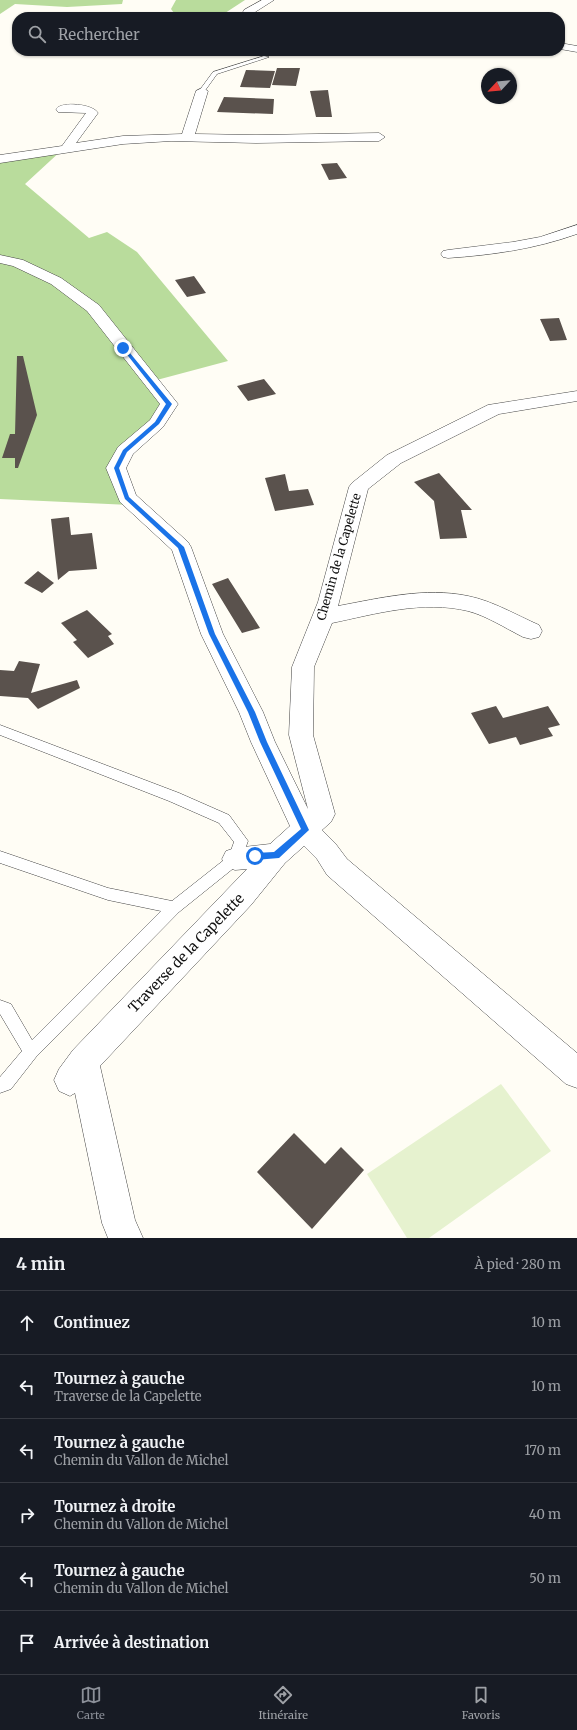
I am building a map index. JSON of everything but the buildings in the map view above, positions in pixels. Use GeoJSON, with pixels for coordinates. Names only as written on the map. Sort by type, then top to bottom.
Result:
{"type":"FeatureCollection","features":[{"type":"Feature","properties":{"kind":"street"},"geometry":{"type":"LineString","coordinates":[[248,12],[269,0]]}},
{"type":"Feature","properties":{"kind":"street"},"geometry":{"type":"LineString","coordinates":[[565,47],[577,49]]}},
{"type":"Feature","properties":{"kind":"street"},"geometry":{"type":"LineString","coordinates":[[187,138],[202,91]]}},
{"type":"Feature","properties":{"kind":"street"},"geometry":{"type":"LineString","coordinates":[[62,109],[87,109],[92,113],[67,147]]}},
{"type":"Feature","properties":{"kind":"street"},"geometry":{"type":"LineString","coordinates":[[0,159],[67,147],[123,140],[187,138],[256,140],[379,137]]}},
{"type":"Feature","properties":{"kind":"street"},"geometry":{"type":"LineString","coordinates":[[448,254],[500,250],[529,245],[577,229]]}},
{"type":"Feature","properties":{"kind":"street"},"geometry":{"type":"LineString","coordinates":[[0,258],[18,263],[56,280],[93,308],[123,348],[169,404],[157,423],[125,451],[116,468],[127,498],[181,547],[212,634],[251,712],[263,742],[306,830],[326,851],[338,867],[577,1073]]}},
{"type":"Feature","properties":{"kind":"street","name":"Chemin de la Capelette"},"geometry":{"type":"LineString","coordinates":[[306,830],[322,814],[302,735],[303,667],[329,602],[359,488],[394,459],[494,409],[577,396]]}},
{"type":"Feature","properties":{"kind":"street"},"geometry":{"type":"LineString","coordinates":[[323,617],[411,601],[441,600],[470,604],[531,631]]}},
{"type":"Feature","properties":{"kind":"street","name":"Traverse de la Capelette"},"geometry":{"type":"LineString","coordinates":[[126,1238],[119,1223],[77,1070],[241,896],[276,856],[306,830]]}},
{"type":"Feature","properties":{"kind":"street"},"geometry":{"type":"LineString","coordinates":[[236,859],[276,856]]}},
{"type":"Feature","properties":{"kind":"lane"},"geometry":{"type":"LineString","coordinates":[[202,91],[212,75],[215,73],[266,57]]}},
{"type":"Feature","properties":{"kind":"lane"},"geometry":{"type":"LineString","coordinates":[[0,730],[174,797],[224,819],[241,841],[236,859],[174,908],[31,1052],[5,1083],[0,1085]]}},
{"type":"Feature","properties":{"kind":"lane"},"geometry":{"type":"LineString","coordinates":[[0,857],[108,894],[174,908]]}},
{"type":"Feature","properties":{"kind":"lane"},"geometry":{"type":"LineString","coordinates":[[0,1007],[6,1009],[31,1052]]}},
{"type":"Feature","properties":{"kind":"green space"},"geometry":{"type":"Polygon","coordinates":[[[0,0],[123,0],[122,4],[67,7],[15,4],[0,14],[0,0]]]}},
{"type":"Feature","properties":{"kind":"green space"},"geometry":{"type":"Polygon","coordinates":[[[176,0],[245,0],[227,12],[173,12],[171,9],[176,0]]]}},
{"type":"Feature","properties":{"kind":"green space"},"geometry":{"type":"Polygon","coordinates":[[[63,149],[25,184],[89,238],[107,232],[137,252],[228,361],[153,381],[169,415],[120,460],[130,505],[0,499],[0,160],[63,149]]]}},
{"type":"Feature","properties":{"kind":"green space"},"geometry":{"type":"Polygon","coordinates":[[[501,1084],[551,1151],[429,1238],[407,1238],[367,1174],[501,1084]]]}},
{"type":"Feature","properties":{"kind":"route"},"geometry":{"type":"LineString","coordinates":[[123,348],[169,404],[157,423],[125,451],[116,468],[127,498],[181,547],[212,634],[251,712],[263,742],[306,830],[276,856],[255,856]]}}]}
